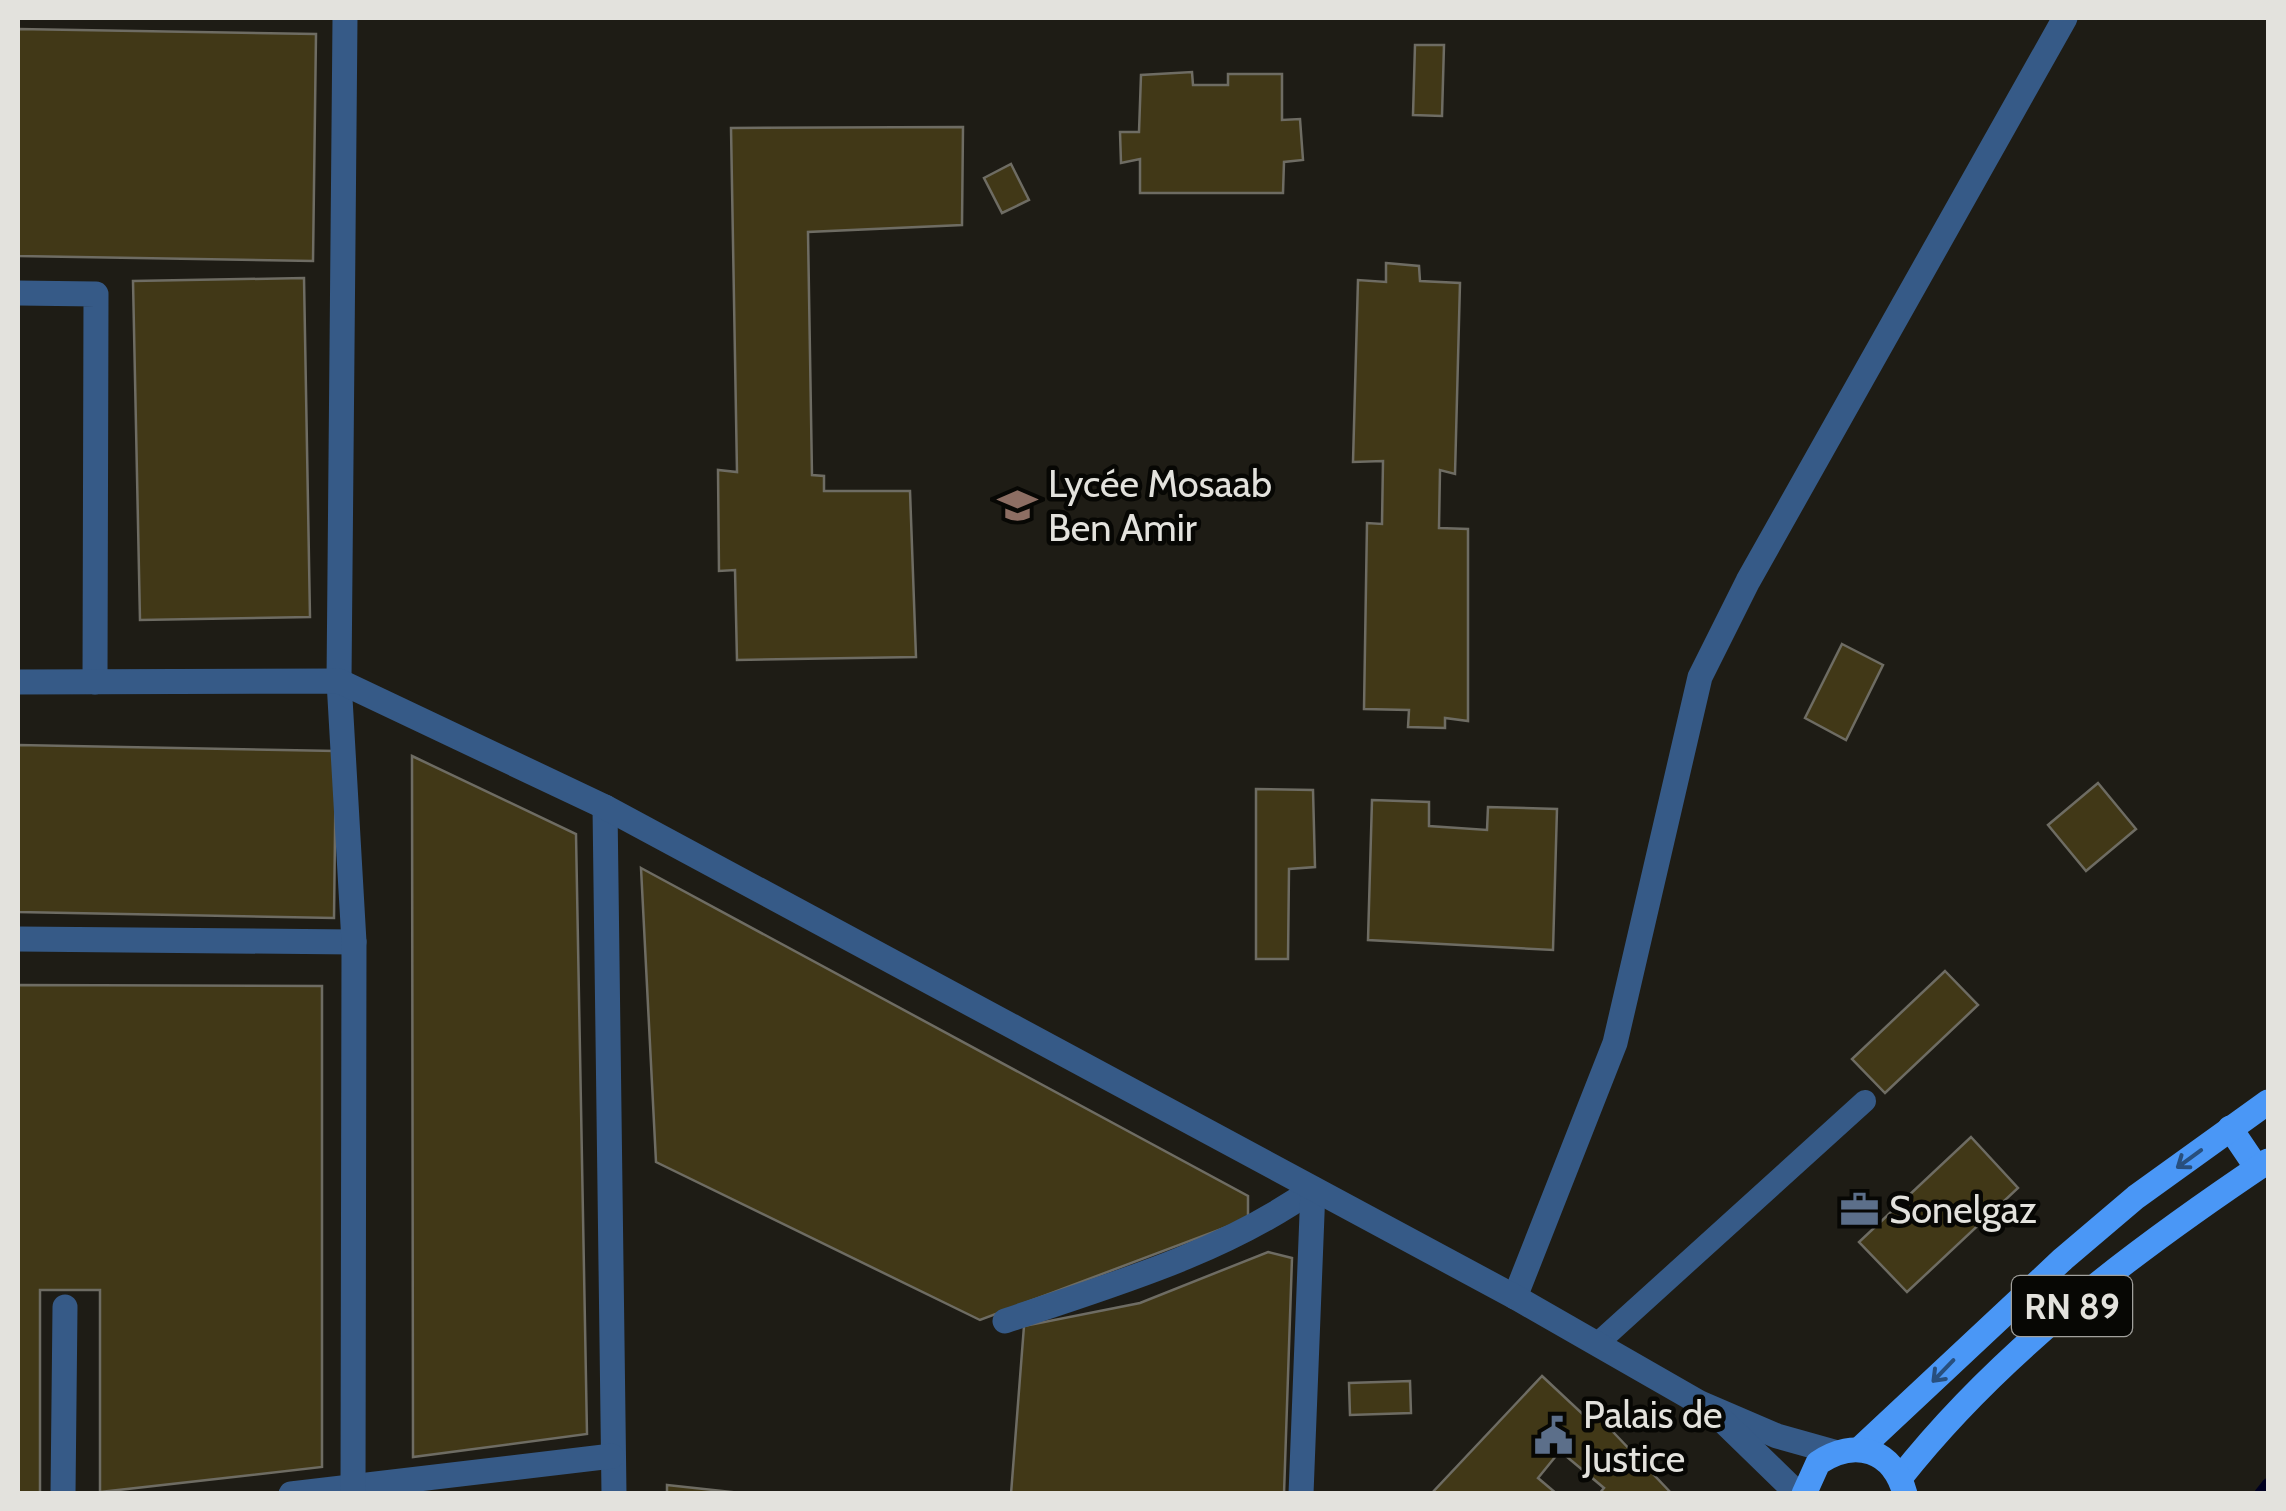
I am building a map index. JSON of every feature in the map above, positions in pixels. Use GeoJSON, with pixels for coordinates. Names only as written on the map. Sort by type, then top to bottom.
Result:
{"type":"FeatureCollection","features":[{"type":"Feature","properties":{"kind":"main road","name":"RN 89"},"geometry":{"type":"LineString","coordinates":[[1861,1448],[2063,1259],[2268,1102]]}},
{"type":"Feature","properties":{"kind":"main road"},"geometry":{"type":"LineString","coordinates":[[2230,1128],[2263,1165]]}},
{"type":"Feature","properties":{"kind":"main road","name":"RN 89"},"geometry":{"type":"LineString","coordinates":[[1904,1490],[1951,1418],[2080,1299],[2151,1240],[2263,1165]]}},
{"type":"Feature","properties":{"kind":"main road"},"geometry":{"type":"LineString","coordinates":[[1801,1494],[1818,1462],[1834,1452],[1861,1448],[1891,1464],[1904,1490]]}},
{"type":"Feature","properties":{"kind":"street"},"geometry":{"type":"LineString","coordinates":[[345,18],[339,682],[354,942],[352,1490]]}},
{"type":"Feature","properties":{"kind":"street"},"geometry":{"type":"LineString","coordinates":[[1515,1297],[1615,1043],[1700,678],[1748,581],[2064,18]]}},
{"type":"Feature","properties":{"kind":"street"},"geometry":{"type":"LineString","coordinates":[[18,293],[96,294],[95,682]]}},
{"type":"Feature","properties":{"kind":"street"},"geometry":{"type":"LineString","coordinates":[[18,682],[339,682],[605,807],[1515,1297],[1700,1403],[1777,1436],[1834,1452]]}},
{"type":"Feature","properties":{"kind":"street"},"geometry":{"type":"LineString","coordinates":[[605,807],[614,1494]]}},
{"type":"Feature","properties":{"kind":"street"},"geometry":{"type":"LineString","coordinates":[[18,939],[354,942]]}},
{"type":"Feature","properties":{"kind":"street"},"geometry":{"type":"LineString","coordinates":[[1005,1321],[1157,1269],[1247,1231],[1313,1189]]}},
{"type":"Feature","properties":{"kind":"street"},"geometry":{"type":"LineString","coordinates":[[1301,1494],[1313,1189]]}},
{"type":"Feature","properties":{"kind":"street"},"geometry":{"type":"LineString","coordinates":[[62,1494],[65,1307]]}},
{"type":"Feature","properties":{"kind":"street"},"geometry":{"type":"LineString","coordinates":[[1700,1403],[1801,1494]]}},
{"type":"Feature","properties":{"kind":"street"},"geometry":{"type":"LineString","coordinates":[[291,1494],[352,1490],[612,1456]]}},
{"type":"Feature","properties":{"kind":"lane"},"geometry":{"type":"LineString","coordinates":[[1598,1343],[1865,1102]]}},
{"type":"Feature","properties":{"kind":"building"},"geometry":{"type":"Polygon","coordinates":[[[18,29],[316,34],[313,261],[18,256],[18,29]]]}},
{"type":"Feature","properties":{"kind":"building"},"geometry":{"type":"Polygon","coordinates":[[[1415,45],[1444,45],[1442,116],[1413,115],[1415,45]]]}},
{"type":"Feature","properties":{"kind":"building"},"geometry":{"type":"Polygon","coordinates":[[[1192,72],[1193,85],[1228,85],[1228,74],[1282,74],[1282,120],[1300,119],[1303,160],[1284,162],[1283,193],[1140,193],[1140,159],[1121,163],[1120,132],[1139,132],[1141,75],[1192,72]]]}},
{"type":"Feature","properties":{"kind":"building"},"geometry":{"type":"Polygon","coordinates":[[[963,127],[962,225],[808,232],[812,475],[824,476],[824,491],[910,491],[916,657],[737,660],[735,570],[719,571],[718,470],[737,472],[731,128],[963,127]]]}},
{"type":"Feature","properties":{"kind":"building"},"geometry":{"type":"Polygon","coordinates":[[[1011,164],[1029,200],[1002,213],[984,178],[1011,164]]]}},
{"type":"Feature","properties":{"kind":"building"},"geometry":{"type":"Polygon","coordinates":[[[1386,263],[1419,266],[1420,281],[1460,283],[1455,474],[1440,470],[1439,528],[1468,529],[1468,721],[1445,718],[1445,728],[1408,727],[1409,710],[1364,709],[1367,523],[1382,524],[1383,461],[1353,462],[1358,280],[1386,282],[1386,263]]]}},
{"type":"Feature","properties":{"kind":"building"},"geometry":{"type":"Polygon","coordinates":[[[304,278],[310,617],[140,620],[133,281],[304,278]]]}},
{"type":"Feature","properties":{"kind":"building"},"geometry":{"type":"Polygon","coordinates":[[[1842,644],[1883,665],[1846,740],[1805,718],[1842,644]]]}},
{"type":"Feature","properties":{"kind":"building"},"geometry":{"type":"Polygon","coordinates":[[[18,745],[336,751],[334,918],[18,912],[18,745]]]}},
{"type":"Feature","properties":{"kind":"building"},"geometry":{"type":"Polygon","coordinates":[[[412,756],[576,834],[587,1434],[413,1457],[412,756]]]}},
{"type":"Feature","properties":{"kind":"building"},"geometry":{"type":"Polygon","coordinates":[[[2098,783],[2136,829],[2086,871],[2048,825],[2098,783]]]}},
{"type":"Feature","properties":{"kind":"building"},"geometry":{"type":"Polygon","coordinates":[[[1256,789],[1313,790],[1315,867],[1289,869],[1288,959],[1256,959],[1256,789]]]}},
{"type":"Feature","properties":{"kind":"building"},"geometry":{"type":"Polygon","coordinates":[[[1372,800],[1429,802],[1429,826],[1487,830],[1488,807],[1557,809],[1553,950],[1368,940],[1372,800]]]}},
{"type":"Feature","properties":{"kind":"building"},"geometry":{"type":"Polygon","coordinates":[[[641,868],[1248,1196],[1248,1219],[980,1320],[656,1162],[641,868]]]}},
{"type":"Feature","properties":{"kind":"building"},"geometry":{"type":"Polygon","coordinates":[[[1945,971],[1978,1005],[1885,1093],[1852,1059],[1945,971]]]}},
{"type":"Feature","properties":{"kind":"building"},"geometry":{"type":"Polygon","coordinates":[[[18,985],[322,986],[322,1467],[100,1492],[100,1290],[40,1290],[40,1494],[18,1494],[18,985]]]}},
{"type":"Feature","properties":{"kind":"building"},"geometry":{"type":"Polygon","coordinates":[[[1971,1137],[2018,1188],[1907,1292],[1859,1242],[1971,1137]]]}},
{"type":"Feature","properties":{"kind":"building"},"geometry":{"type":"Polygon","coordinates":[[[1268,1252],[1292,1258],[1284,1494],[1011,1494],[1024,1326],[1140,1303],[1268,1252]]]}},
{"type":"Feature","properties":{"kind":"building","name":"Palais de Justice"},"geometry":{"type":"Polygon","coordinates":[[[1542,1376],[1590,1421],[1596,1414],[1672,1494],[1599,1494],[1604,1488],[1560,1451],[1538,1478],[1557,1494],[1431,1494],[1542,1376]]]}},
{"type":"Feature","properties":{"kind":"building"},"geometry":{"type":"Polygon","coordinates":[[[1410,1381],[1411,1413],[1350,1415],[1349,1383],[1410,1381]]]}},
{"type":"Feature","properties":{"kind":"building"},"geometry":{"type":"Polygon","coordinates":[[[667,1485],[750,1494],[667,1494],[667,1485]]]}},
{"type":"Feature","properties":{"kind":"waterway"},"geometry":{"type":"LineString","coordinates":[[2260,1494],[2268,1484]]}},
{"type":"Feature","properties":{"kind":"place","name":"Lycée Mosaab Ben Amir"},"geometry":{"type":"Point","coordinates":[1018,505]}},
{"type":"Feature","properties":{"kind":"place","name":"Sonelgaz"},"geometry":{"type":"Point","coordinates":[1859,1209]}},
{"type":"Feature","properties":{"kind":"place","name":"Palais de Justice"},"geometry":{"type":"Point","coordinates":[1553,1436]}}]}
